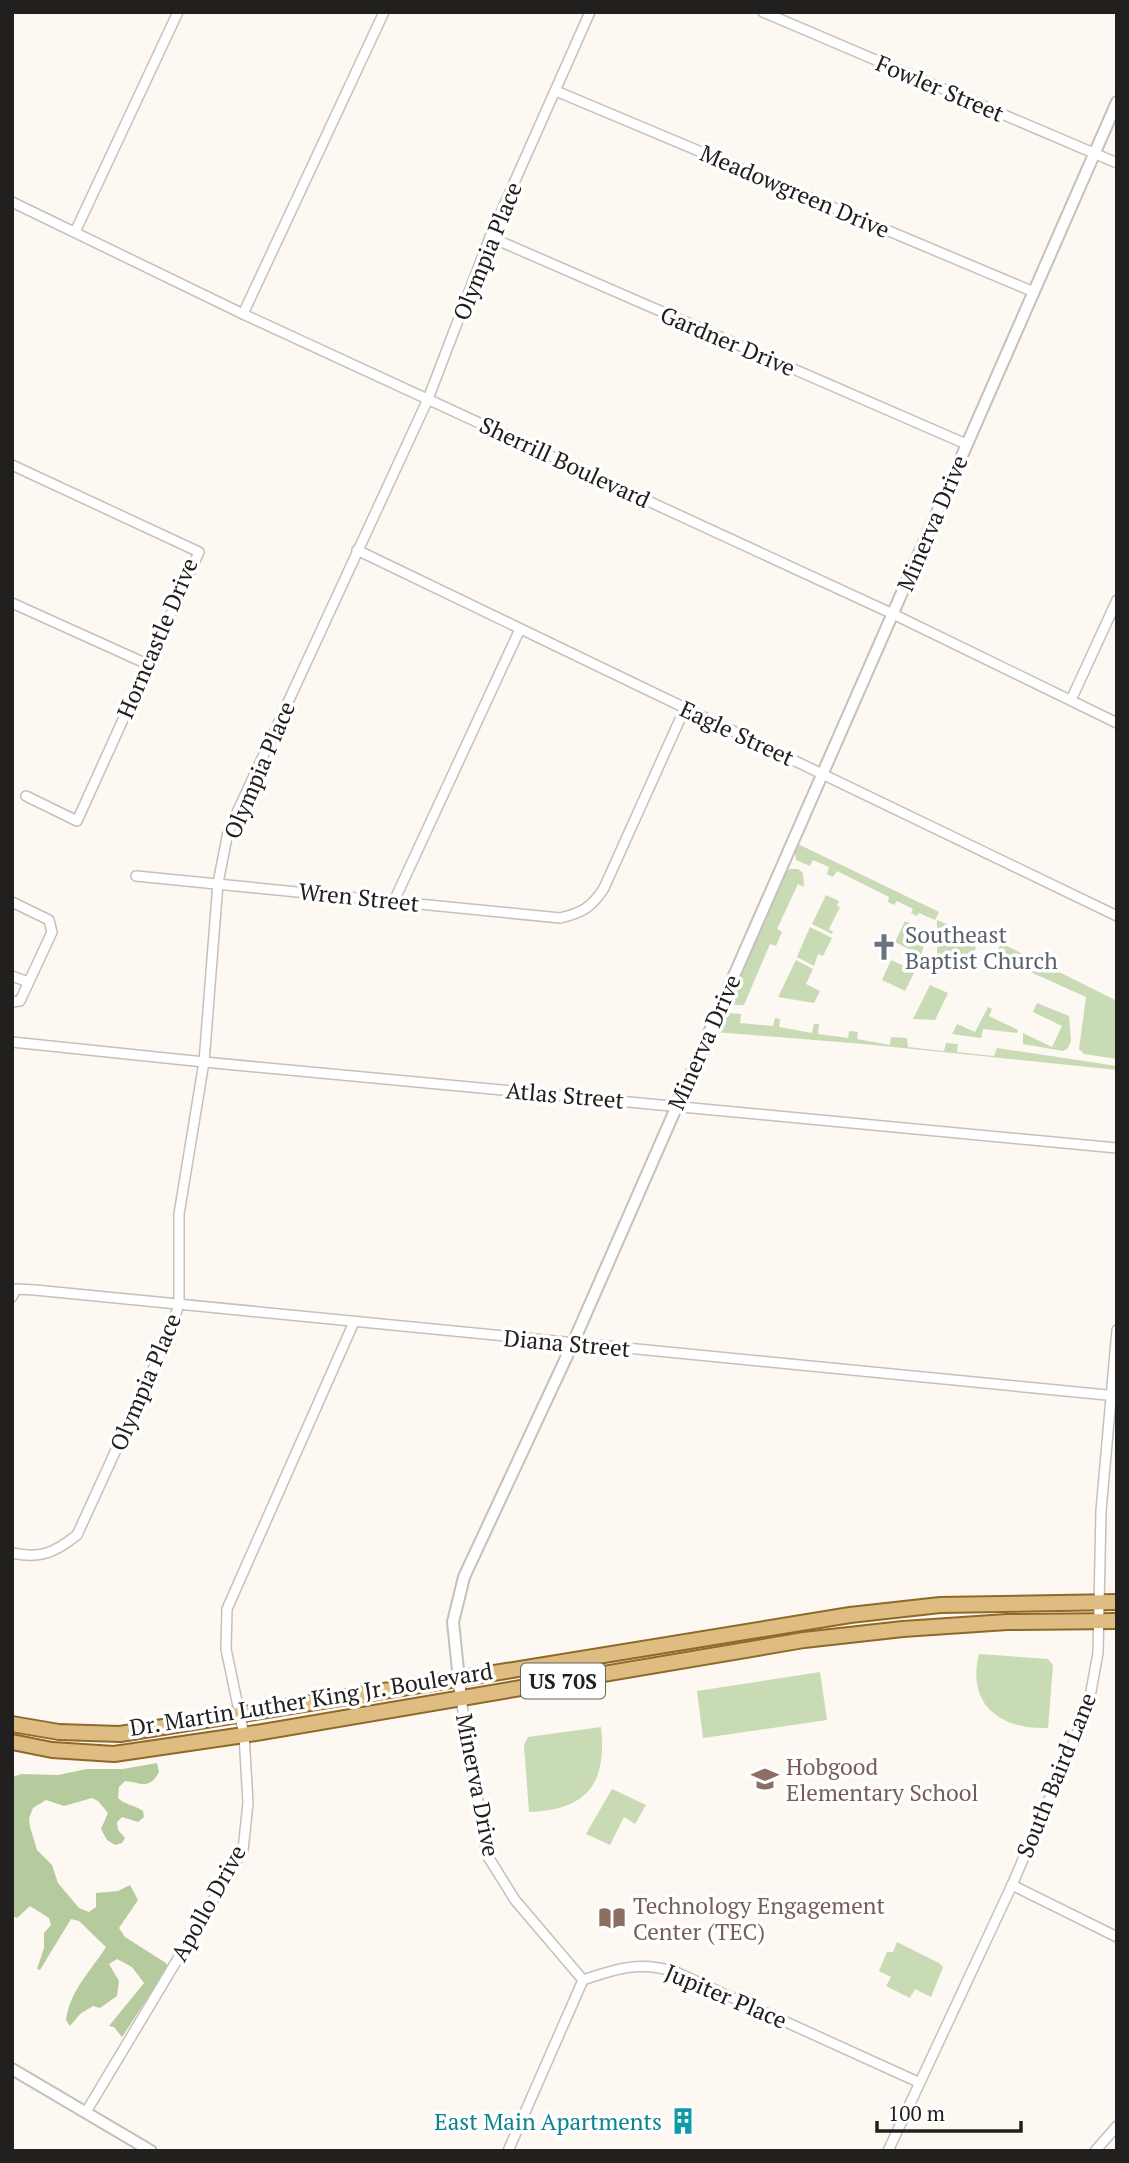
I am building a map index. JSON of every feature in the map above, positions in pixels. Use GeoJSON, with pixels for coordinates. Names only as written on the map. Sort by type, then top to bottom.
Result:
{"type":"FeatureCollection","features":[{"type":"Feature","properties":{"kind":"main road","name":"Dr. Martin Luther King Jr. Boulevard"},"geometry":{"type":"LineString","coordinates":[[12,1724],[59,1732],[120,1734],[850,1615],[940,1605],[1117,1602]]}},
{"type":"Feature","properties":{"kind":"main road","name":"Dr. Martin Luther King Jr. Boulevard"},"geometry":{"type":"LineString","coordinates":[[12,1742],[52,1750],[114,1754],[244,1735],[804,1640],[903,1629],[1007,1622],[1117,1621]]}},
{"type":"Feature","properties":{"kind":"street"},"geometry":{"type":"LineString","coordinates":[[75,232],[178,12]]}},
{"type":"Feature","properties":{"kind":"street"},"geometry":{"type":"LineString","coordinates":[[243,314],[384,12]]}},
{"type":"Feature","properties":{"kind":"street","name":"Olympia Place"},"geometry":{"type":"LineString","coordinates":[[12,1553],[32,1557],[58,1550],[77,1535],[165,1343],[179,1305],[179,1214],[204,1062],[218,883],[228,832],[428,399],[490,237],[590,12]]}},
{"type":"Feature","properties":{"kind":"street","name":"Fowler Street"},"geometry":{"type":"LineString","coordinates":[[763,12],[1117,163]]}},
{"type":"Feature","properties":{"kind":"street","name":"Meadowgreen Drive"},"geometry":{"type":"LineString","coordinates":[[556,91],[1034,292]]}},
{"type":"Feature","properties":{"kind":"street","name":"Minerva Drive"},"geometry":{"type":"LineString","coordinates":[[583,1980],[515,1900],[486,1855],[458,1678],[453,1622],[464,1577],[573,1343],[1117,102]]}},
{"type":"Feature","properties":{"kind":"street","name":"Sherrill Boulevard"},"geometry":{"type":"LineString","coordinates":[[12,202],[243,314],[892,614],[1117,723]]}},
{"type":"Feature","properties":{"kind":"street","name":"Gardner Drive"},"geometry":{"type":"LineString","coordinates":[[490,237],[966,444]]}},
{"type":"Feature","properties":{"kind":"street","name":"Horncastle Drive"},"geometry":{"type":"LineString","coordinates":[[12,465],[199,552],[77,821],[26,796]]}},
{"type":"Feature","properties":{"kind":"street","name":"Eagle Street"},"geometry":{"type":"LineString","coordinates":[[357,550],[1117,916]]}},
{"type":"Feature","properties":{"kind":"street"},"geometry":{"type":"LineString","coordinates":[[1071,700],[1117,600]]}},
{"type":"Feature","properties":{"kind":"street"},"geometry":{"type":"LineString","coordinates":[[12,603],[147,664]]}},
{"type":"Feature","properties":{"kind":"street"},"geometry":{"type":"LineString","coordinates":[[394,901],[520,629]]}},
{"type":"Feature","properties":{"kind":"street","name":"Wren Street"},"geometry":{"type":"LineString","coordinates":[[136,876],[560,918],[582,914],[595,903],[604,888],[684,708]]}},
{"type":"Feature","properties":{"kind":"street"},"geometry":{"type":"LineString","coordinates":[[12,902],[49,920],[52,932],[20,1001],[12,1002]]}},
{"type":"Feature","properties":{"kind":"street"},"geometry":{"type":"LineString","coordinates":[[12,976],[28,982]]}},
{"type":"Feature","properties":{"kind":"street","name":"Atlas Street"},"geometry":{"type":"LineString","coordinates":[[13,1042],[1117,1148]]}},
{"type":"Feature","properties":{"kind":"street","name":"Diana Street"},"geometry":{"type":"LineString","coordinates":[[14,1293],[179,1305],[1114,1395]]}},
{"type":"Feature","properties":{"kind":"street","name":"Apollo Drive"},"geometry":{"type":"LineString","coordinates":[[86,2112],[243,1850],[248,1803],[244,1735],[226,1650],[227,1609],[354,1322]]}},
{"type":"Feature","properties":{"kind":"street","name":"South Baird Lane"},"geometry":{"type":"LineString","coordinates":[[888,2151],[1012,1885],[1089,1702],[1097,1653],[1101,1511],[1114,1395],[1117,1331]]}},
{"type":"Feature","properties":{"kind":"street"},"geometry":{"type":"LineString","coordinates":[[1012,1885],[1117,1937]]}},
{"type":"Feature","properties":{"kind":"street","name":"Jupiter Place"},"geometry":{"type":"LineString","coordinates":[[583,1980],[624,1966],[658,1966],[918,2082]]}},
{"type":"Feature","properties":{"kind":"street"},"geometry":{"type":"LineString","coordinates":[[508,2151],[583,1980]]}},
{"type":"Feature","properties":{"kind":"street"},"geometry":{"type":"LineString","coordinates":[[12,2069],[151,2151]]}},
{"type":"Feature","properties":{"kind":"street"},"geometry":{"type":"LineString","coordinates":[[1095,2151],[1117,2126]]}},
{"type":"Feature","properties":{"kind":"green space"},"geometry":{"type":"Polygon","coordinates":[[[798,844],[939,912],[935,920],[919,913],[917,916],[911,913],[913,909],[897,901],[894,905],[888,902],[889,897],[837,871],[833,877],[827,874],[829,867],[813,860],[810,866],[796,860],[798,844]]]}},
{"type":"Feature","properties":{"kind":"green space"},"geometry":{"type":"Polygon","coordinates":[[[798,869],[803,873],[804,887],[798,884],[777,929],[782,932],[776,946],[770,944],[744,1005],[735,1005],[729,998],[786,871],[798,869]]]}},
{"type":"Feature","properties":{"kind":"green space"},"geometry":{"type":"Polygon","coordinates":[[[826,895],[839,901],[837,906],[840,907],[829,929],[832,934],[812,924],[826,895]]]}},
{"type":"Feature","properties":{"kind":"green space"},"geometry":{"type":"Polygon","coordinates":[[[937,920],[967,933],[963,942],[976,947],[967,970],[937,956],[937,920]]]}},
{"type":"Feature","properties":{"kind":"green space"},"geometry":{"type":"Polygon","coordinates":[[[905,921],[928,932],[921,955],[895,942],[905,921]]]}},
{"type":"Feature","properties":{"kind":"green space"},"geometry":{"type":"Polygon","coordinates":[[[810,927],[832,938],[823,956],[818,954],[814,966],[797,957],[810,927]]]}},
{"type":"Feature","properties":{"kind":"green space"},"geometry":{"type":"Polygon","coordinates":[[[1001,943],[1117,1001],[1117,1059],[1084,1054],[1079,1049],[1086,997],[995,956],[1001,943]]]}},
{"type":"Feature","properties":{"kind":"green space"},"geometry":{"type":"Polygon","coordinates":[[[796,960],[813,969],[806,984],[820,991],[814,1003],[778,997],[796,960]]]}},
{"type":"Feature","properties":{"kind":"green space"},"geometry":{"type":"Polygon","coordinates":[[[891,960],[915,971],[905,991],[882,980],[891,960]]]}},
{"type":"Feature","properties":{"kind":"green space"},"geometry":{"type":"Polygon","coordinates":[[[930,985],[948,993],[935,1020],[913,1019],[930,985]]]}},
{"type":"Feature","properties":{"kind":"green space"},"geometry":{"type":"Polygon","coordinates":[[[1037,1003],[1069,1016],[1071,1041],[1068,1048],[1063,1051],[1023,1044],[1023,1033],[1052,1047],[1062,1026],[1033,1012],[1037,1003]]]}},
{"type":"Feature","properties":{"kind":"green space"},"geometry":{"type":"Polygon","coordinates":[[[988,1007],[992,1009],[989,1016],[1018,1030],[1017,1033],[983,1029],[981,1038],[952,1034],[957,1024],[975,1032],[988,1007]]]}},
{"type":"Feature","properties":{"kind":"green space"},"geometry":{"type":"Polygon","coordinates":[[[728,1013],[741,1014],[740,1023],[773,1026],[775,1018],[780,1019],[779,1027],[812,1033],[814,1024],[819,1024],[818,1034],[848,1038],[849,1031],[858,1032],[857,1039],[890,1045],[891,1037],[907,1038],[908,1047],[944,1051],[946,1043],[958,1044],[957,1052],[994,1056],[997,1048],[1117,1066],[1117,1070],[715,1032],[722,1016],[728,1013]]]}},
{"type":"Feature","properties":{"kind":"green space"},"geometry":{"type":"Polygon","coordinates":[[[979,1654],[1048,1659],[1053,1665],[1048,1728],[1016,1724],[991,1711],[978,1687],[976,1672],[979,1654]]]}},
{"type":"Feature","properties":{"kind":"green space"},"geometry":{"type":"Polygon","coordinates":[[[820,1672],[827,1720],[703,1738],[697,1691],[820,1672]]]}},
{"type":"Feature","properties":{"kind":"green space"},"geometry":{"type":"Polygon","coordinates":[[[601,1727],[600,1764],[589,1790],[566,1806],[529,1812],[524,1745],[528,1737],[601,1727]]]}},
{"type":"Feature","properties":{"kind":"green space"},"geometry":{"type":"Polygon","coordinates":[[[157,1763],[159,1772],[152,1781],[145,1784],[125,1781],[119,1787],[118,1798],[143,1811],[144,1817],[138,1822],[122,1817],[117,1822],[118,1830],[125,1838],[122,1843],[115,1845],[107,1840],[101,1829],[108,1813],[92,1798],[64,1806],[46,1800],[33,1808],[29,1818],[37,1850],[52,1865],[58,1883],[79,1908],[89,1912],[96,1907],[96,1893],[118,1891],[130,1885],[138,1900],[119,1928],[125,1937],[166,1963],[168,1967],[122,2037],[114,2027],[109,2026],[144,1983],[132,1967],[117,1959],[109,1964],[119,1981],[117,1996],[100,2008],[93,2006],[80,2014],[70,2026],[66,2020],[72,1999],[106,1947],[79,1921],[71,1919],[40,1970],[37,1969],[44,1948],[44,1933],[51,1925],[49,1918],[30,1906],[17,1918],[12,1916],[12,1777],[22,1774],[58,1775],[87,1769],[123,1769],[157,1763]]]}},
{"type":"Feature","properties":{"kind":"green space"},"geometry":{"type":"Polygon","coordinates":[[[612,1789],[646,1805],[635,1824],[624,1817],[610,1845],[586,1834],[612,1789]]]}},
{"type":"Feature","properties":{"kind":"green space"},"geometry":{"type":"Polygon","coordinates":[[[897,1942],[943,1967],[931,1997],[915,1989],[910,1998],[886,1986],[891,1977],[879,1971],[887,1952],[893,1952],[897,1942]]]}},
{"type":"Feature","properties":{"kind":"place","name":"Southeast Baptist Church"},"geometry":{"type":"Point","coordinates":[884,947]}},
{"type":"Feature","properties":{"kind":"place","name":"Hobgood Elementary School"},"geometry":{"type":"Point","coordinates":[765,1779]}},
{"type":"Feature","properties":{"kind":"place","name":"Technology Engagement Center (TEC)"},"geometry":{"type":"Point","coordinates":[612,1918]}},
{"type":"Feature","properties":{"kind":"place","name":"East Main Apartments"},"geometry":{"type":"Point","coordinates":[683,2121]}}]}
